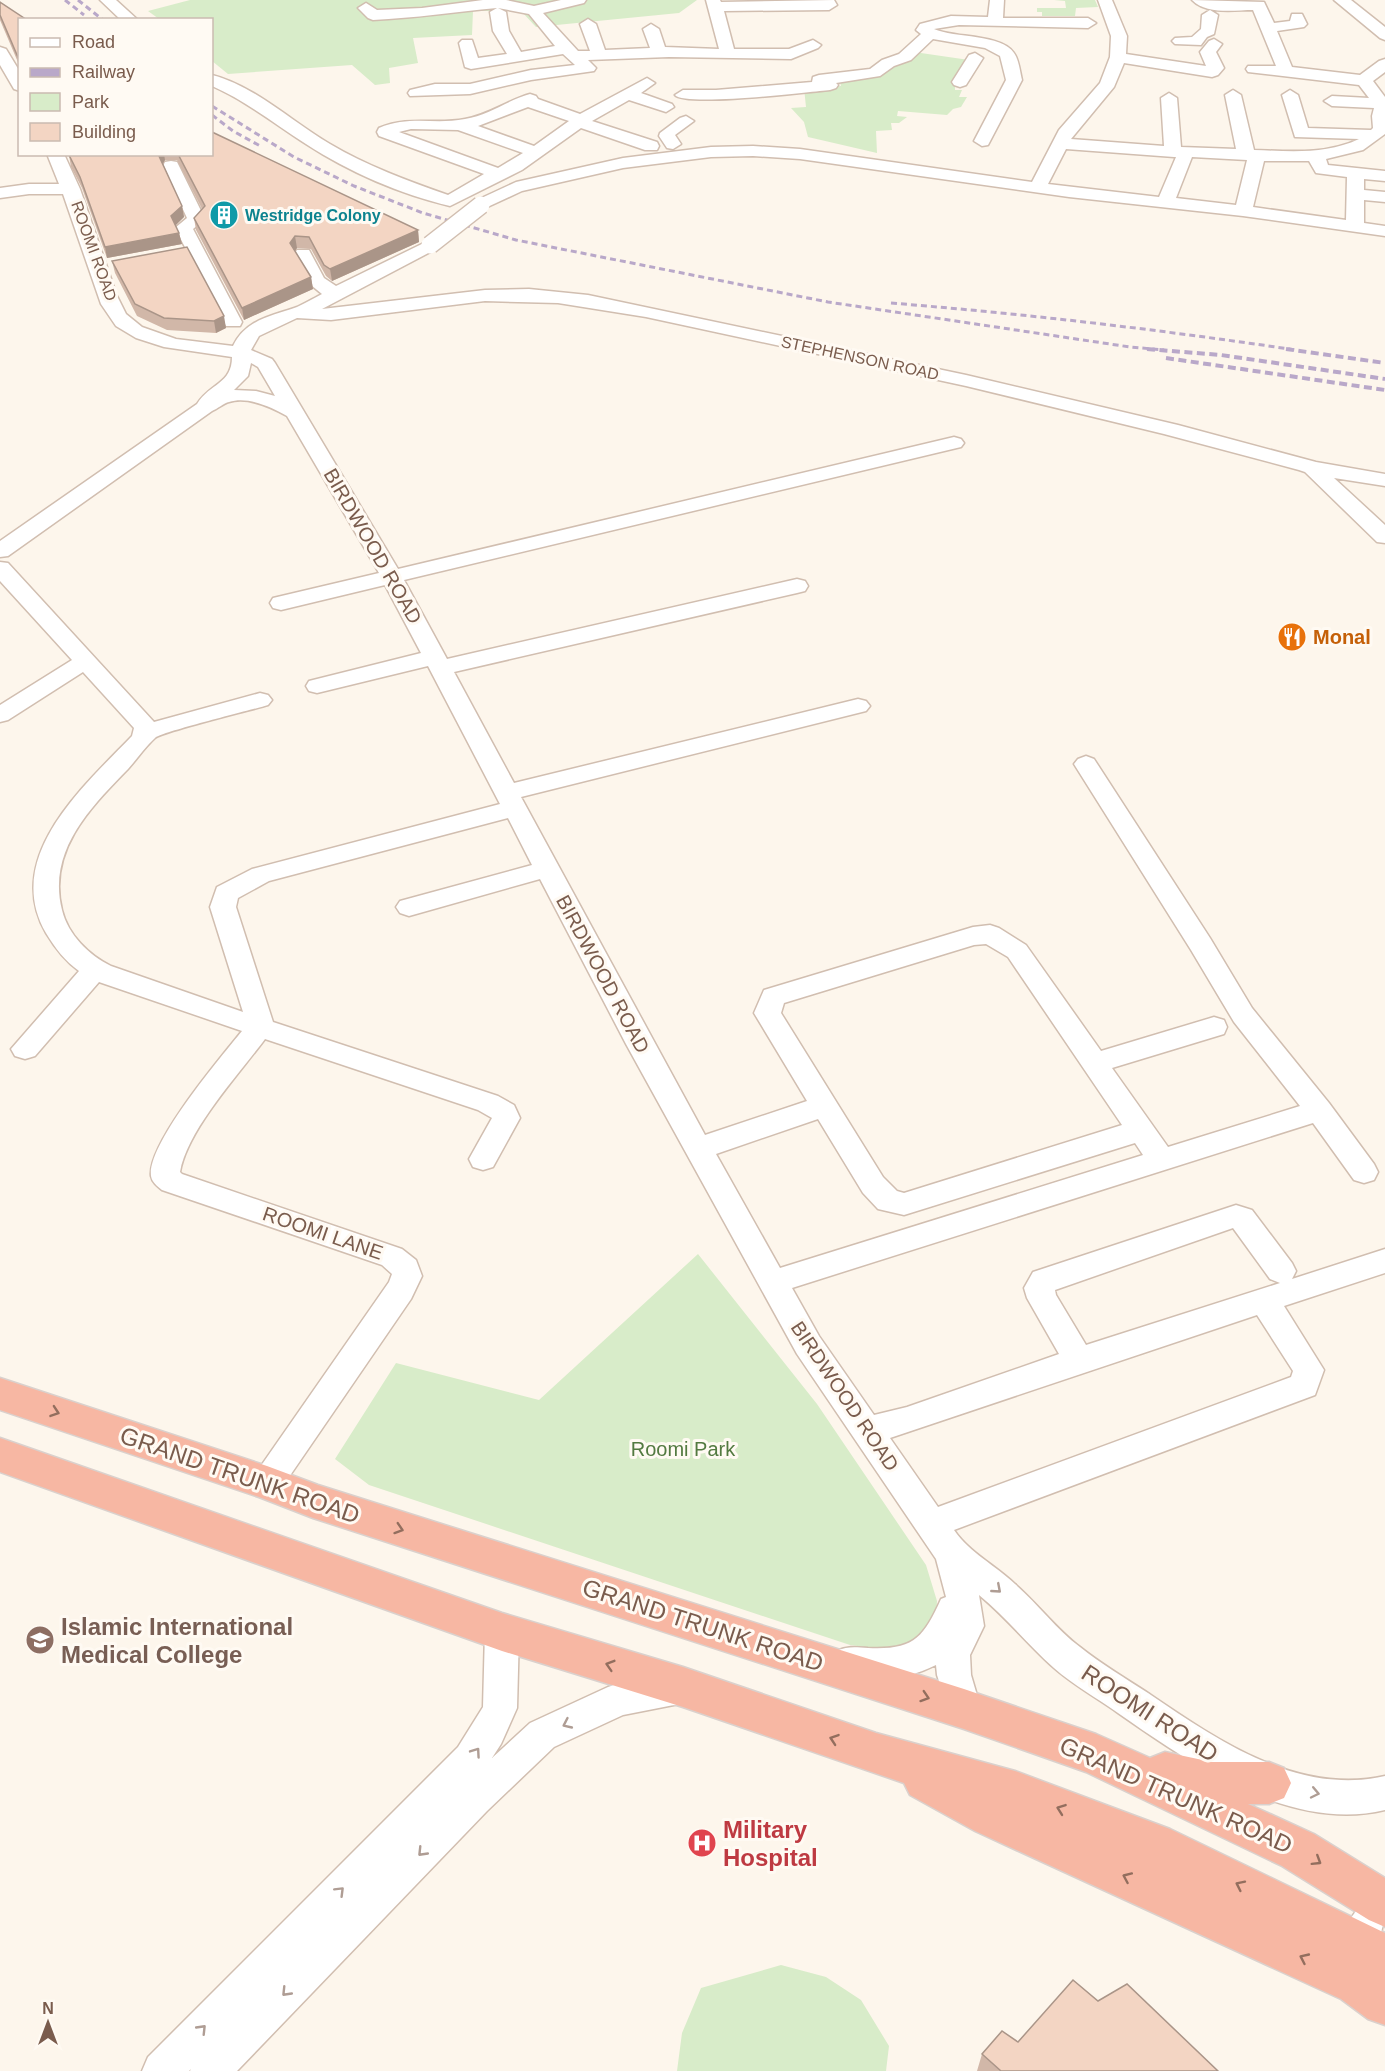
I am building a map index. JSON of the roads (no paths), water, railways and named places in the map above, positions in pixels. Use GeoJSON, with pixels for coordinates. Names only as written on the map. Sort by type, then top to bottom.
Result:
{"type":"FeatureCollection","features":[{"type":"Feature","properties":{"kind":"highway","name":"GRAND TRUNK ROAD"},"geometry":{"type":"LineString","coordinates":[[0,1394],[267,1483],[313,1501],[964,1709],[1096,1755],[1298,1850],[1385,1905]]}},
{"type":"Feature","properties":{"kind":"highway"},"geometry":{"type":"LineString","coordinates":[[0,1455],[502,1632],[683,1687],[876,1754],[1015,1792],[1154,1844],[1371,1951]]}},
{"type":"Feature","properties":{"kind":"highway"},"geometry":{"type":"LineString","coordinates":[[876,1754],[991,1816],[1357,1983],[1385,2002]]}},
{"type":"Feature","properties":{"kind":"highway"},"geometry":{"type":"LineString","coordinates":[[1096,1755],[1134,1767],[1212,1783],[1269,1783]]}},
{"type":"Feature","properties":{"kind":"street"},"geometry":{"type":"LineString","coordinates":[[107,0],[129,18]]}},
{"type":"Feature","properties":{"kind":"street"},"geometry":{"type":"LineString","coordinates":[[366,8],[373,15],[422,13],[445,8],[499,3],[534,11],[579,0]]}},
{"type":"Feature","properties":{"kind":"street"},"geometry":{"type":"LineString","coordinates":[[728,54],[714,3],[829,5],[827,0]]}},
{"type":"Feature","properties":{"kind":"street"},"geometry":{"type":"LineString","coordinates":[[982,141],[1014,80],[1004,54],[998,22],[997,0]]}},
{"type":"Feature","properties":{"kind":"street"},"geometry":{"type":"LineString","coordinates":[[1342,0],[1385,34]]}},
{"type":"Feature","properties":{"kind":"street"},"geometry":{"type":"LineString","coordinates":[[1038,187],[1060,143],[1108,84],[1118,57],[1119,36],[1112,2]]}},
{"type":"Feature","properties":{"kind":"street"},"geometry":{"type":"LineString","coordinates":[[1180,40],[1196,42],[1202,34],[1209,31],[1206,2],[1243,2],[1259,5],[1285,67],[1326,82],[1364,80],[1385,64]]}},
{"type":"Feature","properties":{"kind":"street"},"geometry":{"type":"LineString","coordinates":[[416,93],[435,89],[470,89],[549,80],[588,68],[548,30],[534,11]]}},
{"type":"Feature","properties":{"kind":"street"},"geometry":{"type":"LineString","coordinates":[[498,12],[498,25],[505,41],[517,57]]}},
{"type":"Feature","properties":{"kind":"street"},"geometry":{"type":"LineString","coordinates":[[1268,28],[1299,24],[1297,17]]}},
{"type":"Feature","properties":{"kind":"street"},"geometry":{"type":"LineString","coordinates":[[1004,54],[930,34],[924,30],[925,27],[939,21],[952,19],[1088,23]]}},
{"type":"Feature","properties":{"kind":"street"},"geometry":{"type":"LineString","coordinates":[[588,24],[590,36],[599,54]]}},
{"type":"Feature","properties":{"kind":"street"},"geometry":{"type":"LineString","coordinates":[[651,29],[659,52]]}},
{"type":"Feature","properties":{"kind":"street"},"geometry":{"type":"LineString","coordinates":[[683,95],[722,87],[825,83],[869,75],[888,63],[905,57],[930,34]]}},
{"type":"Feature","properties":{"kind":"street"},"geometry":{"type":"LineString","coordinates":[[467,42],[471,64],[570,52],[791,54],[813,45]]}},
{"type":"Feature","properties":{"kind":"street"},"geometry":{"type":"LineString","coordinates":[[1118,57],[1212,72],[1216,68],[1208,52],[1214,44]]}},
{"type":"Feature","properties":{"kind":"street"},"geometry":{"type":"LineString","coordinates":[[913,50],[933,53]]}},
{"type":"Feature","properties":{"kind":"street"},"geometry":{"type":"LineString","coordinates":[[0,52],[18,83]]}},
{"type":"Feature","properties":{"kind":"street"},"geometry":{"type":"LineString","coordinates":[[954,56],[975,58],[1004,54]]}},
{"type":"Feature","properties":{"kind":"street"},"geometry":{"type":"LineString","coordinates":[[960,82],[975,58]]}},
{"type":"Feature","properties":{"kind":"street"},"geometry":{"type":"LineString","coordinates":[[1254,69],[1311,65]]}},
{"type":"Feature","properties":{"kind":"street"},"geometry":{"type":"LineString","coordinates":[[213,80],[236,91],[327,150],[401,185],[450,201],[518,165],[561,135],[647,83]]}},
{"type":"Feature","properties":{"kind":"street"},"geometry":{"type":"LineString","coordinates":[[1364,80],[1383,106],[1380,116],[1381,135]]}},
{"type":"Feature","properties":{"kind":"street"},"geometry":{"type":"LineString","coordinates":[[628,94],[666,107]]}},
{"type":"Feature","properties":{"kind":"street"},"geometry":{"type":"LineString","coordinates":[[1290,94],[1301,133],[1381,135]]}},
{"type":"Feature","properties":{"kind":"street"},"geometry":{"type":"LineString","coordinates":[[1233,95],[1242,143],[1252,154]]}},
{"type":"Feature","properties":{"kind":"street"},"geometry":{"type":"LineString","coordinates":[[1166,202],[1180,152],[1169,114],[1170,98]]}},
{"type":"Feature","properties":{"kind":"street"},"geometry":{"type":"LineString","coordinates":[[453,131],[490,118],[529,100],[578,154]]}},
{"type":"Feature","properties":{"kind":"street"},"geometry":{"type":"LineString","coordinates":[[1332,101],[1381,103]]}},
{"type":"Feature","properties":{"kind":"street"},"geometry":{"type":"LineString","coordinates":[[490,118],[511,125]]}},
{"type":"Feature","properties":{"kind":"street"},"geometry":{"type":"LineString","coordinates":[[499,174],[385,132],[406,123],[444,126],[518,165],[572,162],[578,154],[677,144],[667,136],[668,133],[686,122]]}},
{"type":"Feature","properties":{"kind":"street"},"geometry":{"type":"LineString","coordinates":[[1113,148],[1116,129]]}},
{"type":"Feature","properties":{"kind":"street"},"geometry":{"type":"LineString","coordinates":[[453,131],[561,135],[598,141]]}},
{"type":"Feature","properties":{"kind":"street"},"geometry":{"type":"LineString","coordinates":[[532,133],[651,146]]}},
{"type":"Feature","properties":{"kind":"street"},"geometry":{"type":"LineString","coordinates":[[1060,143],[1180,152],[1315,155],[1336,152],[1381,135]]}},
{"type":"Feature","properties":{"kind":"street"},"geometry":{"type":"LineString","coordinates":[[205,407],[211,396],[238,377],[250,363],[264,338],[301,312],[430,244],[481,205],[516,187],[623,163],[711,152],[800,154],[1385,231]]}},
{"type":"Feature","properties":{"kind":"street"},"geometry":{"type":"LineString","coordinates":[[1243,211],[1252,154]]}},
{"type":"Feature","properties":{"kind":"street"},"geometry":{"type":"LineString","coordinates":[[1315,155],[1322,169],[1385,176]]}},
{"type":"Feature","properties":{"kind":"street","name":"ROOMI ROAD"},"geometry":{"type":"LineString","coordinates":[[61,159],[118,317],[142,334],[176,345],[197,355],[250,363]]}},
{"type":"Feature","properties":{"kind":"street"},"geometry":{"type":"LineString","coordinates":[[171,166],[196,219],[184,228],[233,322]]}},
{"type":"Feature","properties":{"kind":"street"},"geometry":{"type":"LineString","coordinates":[[1355,226],[1356,173]]}},
{"type":"Feature","properties":{"kind":"street"},"geometry":{"type":"LineString","coordinates":[[0,194],[29,189],[71,189]]}},
{"type":"Feature","properties":{"kind":"street"},"geometry":{"type":"LineString","coordinates":[[1355,194],[1385,197]]}},
{"type":"Feature","properties":{"kind":"street"},"geometry":{"type":"LineString","coordinates":[[172,254],[194,250]]}},
{"type":"Feature","properties":{"kind":"street"},"geometry":{"type":"LineString","coordinates":[[303,254],[317,281],[335,294]]}},
{"type":"Feature","properties":{"kind":"street"},"geometry":{"type":"LineString","coordinates":[[99,268],[120,264]]}},
{"type":"Feature","properties":{"kind":"street","name":"STEPHENSON ROAD"},"geometry":{"type":"LineString","coordinates":[[301,312],[334,314],[477,297],[527,295],[580,299],[1068,404],[1210,439],[1312,468],[1385,537]]}},
{"type":"Feature","properties":{"kind":"street"},"geometry":{"type":"LineString","coordinates":[[176,345],[260,327],[301,312]]}},
{"type":"Feature","properties":{"kind":"street"},"geometry":{"type":"LineString","coordinates":[[0,551],[205,407],[228,396],[248,380],[249,336],[260,327]]}},
{"type":"Feature","properties":{"kind":"street","name":"BIRDWOOD ROAD"},"geometry":{"type":"LineString","coordinates":[[250,363],[296,413],[392,578],[698,1149],[808,1345],[951,1553],[961,1589],[967,1626],[954,1654],[954,1675],[964,1709]]}},
{"type":"Feature","properties":{"kind":"street"},"geometry":{"type":"LineString","coordinates":[[228,396],[255,395],[274,401],[296,413]]}},
{"type":"Feature","properties":{"kind":"street"},"geometry":{"type":"LineString","coordinates":[[281,603],[954,443]]}},
{"type":"Feature","properties":{"kind":"street"},"geometry":{"type":"LineString","coordinates":[[1312,468],[1385,480]]}},
{"type":"Feature","properties":{"kind":"street"},"geometry":{"type":"LineString","coordinates":[[0,568],[146,727],[143,738],[65,826],[47,861],[44,902],[58,936],[96,969],[141,988],[488,1103],[504,1112],[506,1118],[483,1159]]}},
{"type":"Feature","properties":{"kind":"street"},"geometry":{"type":"LineString","coordinates":[[317,687],[797,586]]}},
{"type":"Feature","properties":{"kind":"street"},"geometry":{"type":"LineString","coordinates":[[0,715],[86,661]]}},
{"type":"Feature","properties":{"kind":"street"},"geometry":{"type":"LineString","coordinates":[[145,732],[260,700]]}},
{"type":"Feature","properties":{"kind":"street"},"geometry":{"type":"LineString","coordinates":[[261,1026],[223,907],[226,893],[261,875],[511,800],[858,705]]}},
{"type":"Feature","properties":{"kind":"street"},"geometry":{"type":"LineString","coordinates":[[1086,764],[1244,1015],[1319,1110],[1364,1172]]}},
{"type":"Feature","properties":{"kind":"street"},"geometry":{"type":"LineString","coordinates":[[409,907],[547,869]]}},
{"type":"Feature","properties":{"kind":"street"},"geometry":{"type":"LineString","coordinates":[[1141,1130],[904,1204],[888,1201],[873,1185],[768,1013],[773,997],[973,936],[990,934],[1017,951],[1141,1130],[1161,1160]]}},
{"type":"Feature","properties":{"kind":"street"},"geometry":{"type":"LineString","coordinates":[[25,1049],[96,969]]}},
{"type":"Feature","properties":{"kind":"street","name":"ROOMI LANE"},"geometry":{"type":"LineString","coordinates":[[261,1026],[191,1119],[168,1158],[164,1168],[165,1176],[172,1182],[392,1257],[406,1268],[407,1276],[400,1290],[267,1483]]}},
{"type":"Feature","properties":{"kind":"street"},"geometry":{"type":"LineString","coordinates":[[1094,1063],[1214,1027]]}},
{"type":"Feature","properties":{"kind":"street"},"geometry":{"type":"LineString","coordinates":[[698,1149],[825,1106]]}},
{"type":"Feature","properties":{"kind":"street"},"geometry":{"type":"LineString","coordinates":[[772,1282],[1319,1110]]}},
{"type":"Feature","properties":{"kind":"street"},"geometry":{"type":"LineString","coordinates":[[1079,1360],[1042,1298],[1039,1288],[1044,1281],[1236,1216],[1242,1218],[1281,1270]]}},
{"type":"Feature","properties":{"kind":"street"},"geometry":{"type":"LineString","coordinates":[[866,1430],[907,1420],[1079,1360],[1385,1260]]}},
{"type":"Feature","properties":{"kind":"street"},"geometry":{"type":"LineString","coordinates":[[931,1524],[1304,1386],[1309,1370],[1265,1301]]}},
{"type":"Feature","properties":{"kind":"street","name":"ROOMI ROAD"},"geometry":{"type":"LineString","coordinates":[[951,1553],[1003,1594],[1067,1658],[1163,1724],[1223,1761],[1269,1783],[1335,1798],[1364,1798],[1385,1793]]}},
{"type":"Feature","properties":{"kind":"street"},"geometry":{"type":"LineString","coordinates":[[804,1658],[876,1665],[911,1662],[938,1643],[949,1625],[961,1589]]}},
{"type":"Feature","properties":{"kind":"street"},"geometry":{"type":"LineString","coordinates":[[162,2071],[471,1759],[489,1732],[500,1708],[502,1632]]}},
{"type":"Feature","properties":{"kind":"street"},"geometry":{"type":"LineString","coordinates":[[210,2071],[474,1799],[542,1735],[620,1699],[683,1687]]}},
{"type":"Feature","properties":{"kind":"street"},"geometry":{"type":"LineString","coordinates":[[1371,1951],[1385,1905]]}},
{"type":"Feature","properties":{"kind":"railway"},"geometry":{"type":"LineString","coordinates":[[65,0],[84,15]]}},
{"type":"Feature","properties":{"kind":"railway"},"geometry":{"type":"LineString","coordinates":[[78,0],[100,18]]}},
{"type":"Feature","properties":{"kind":"railway"},"geometry":{"type":"LineString","coordinates":[[213,107],[294,157],[354,186],[423,213],[516,240],[828,302],[1130,347],[1164,350]]}},
{"type":"Feature","properties":{"kind":"railway"},"geometry":{"type":"LineString","coordinates":[[213,116],[233,131],[262,147]]}},
{"type":"Feature","properties":{"kind":"railway"},"geometry":{"type":"LineString","coordinates":[[891,303],[1094,323],[1296,350]]}},
{"type":"Feature","properties":{"kind":"railway"},"geometry":{"type":"LineString","coordinates":[[1147,349],[1221,355],[1385,379]]}},
{"type":"Feature","properties":{"kind":"railway"},"geometry":{"type":"LineString","coordinates":[[1286,349],[1385,363]]}},
{"type":"Feature","properties":{"kind":"railway"},"geometry":{"type":"LineString","coordinates":[[1166,358],[1385,390]]}},
{"type":"Feature","properties":{"kind":"place","name":"Westridge Colony"},"geometry":{"type":"Point","coordinates":[224,215]}},
{"type":"Feature","properties":{"kind":"place","name":"Monal"},"geometry":{"type":"Point","coordinates":[1292,637]}},
{"type":"Feature","properties":{"kind":"place","name":"Islamic International Medical College"},"geometry":{"type":"Point","coordinates":[40,1640]}},
{"type":"Feature","properties":{"kind":"place","name":"Military Hospital"},"geometry":{"type":"Point","coordinates":[702,1843]}},
{"type":"Feature","properties":{"kind":"park label","name":"Roomi Park"},"geometry":{"type":"Point","coordinates":[683,1449]}}]}
